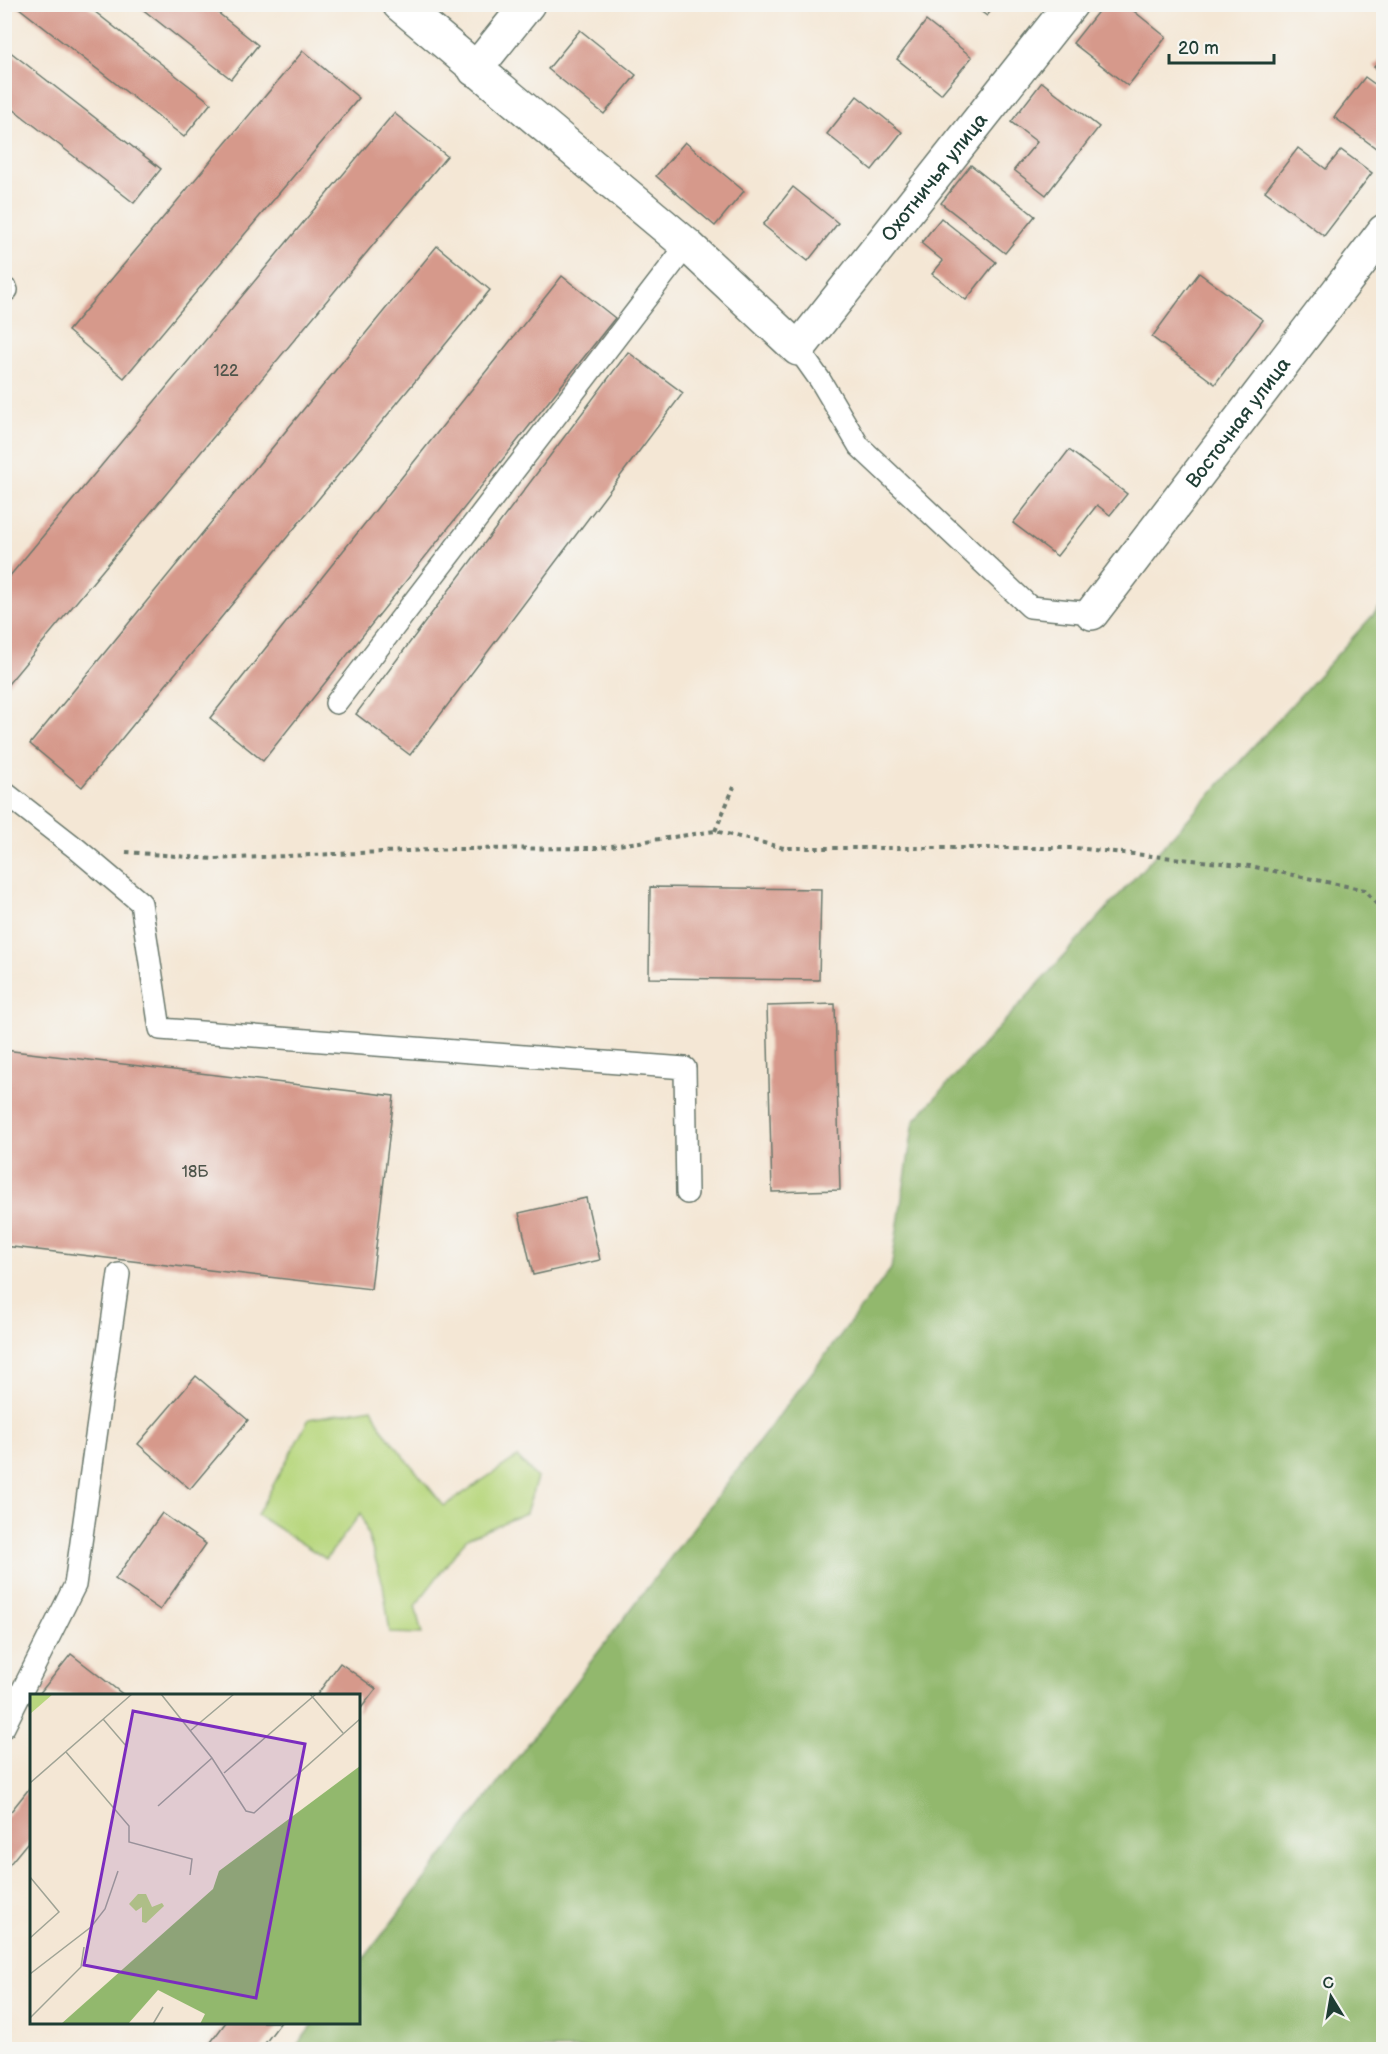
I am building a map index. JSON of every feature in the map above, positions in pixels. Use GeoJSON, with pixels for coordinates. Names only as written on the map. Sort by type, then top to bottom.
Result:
{"type":"FeatureCollection","features":[{"type":"Feature","properties":{"kind":"street"},"geometry":{"type":"LineString","coordinates":[[399,4],[475,70],[687,245],[798,349]]}},
{"type":"Feature","properties":{"kind":"street"},"geometry":{"type":"LineString","coordinates":[[475,70],[528,4]]}},
{"type":"Feature","properties":{"kind":"street","name":"Охотничья улица"},"geometry":{"type":"LineString","coordinates":[[798,349],[1071,4]]}},
{"type":"Feature","properties":{"kind":"street","name":"Восточная улица"},"geometry":{"type":"LineString","coordinates":[[1092,613],[1383,231]]}},
{"type":"Feature","properties":{"kind":"lane"},"geometry":{"type":"LineString","coordinates":[[336,703],[687,245]]}},
{"type":"Feature","properties":{"kind":"lane"},"geometry":{"type":"LineString","coordinates":[[798,349],[820,380],[859,446],[1030,607],[1092,613]]}},
{"type":"Feature","properties":{"kind":"lane"},"geometry":{"type":"LineString","coordinates":[[4,792],[141,903],[160,1029],[685,1068],[687,1193]]}},
{"type":"Feature","properties":{"kind":"lane"},"geometry":{"type":"LineString","coordinates":[[4,1727],[75,1585],[118,1274]]}},
{"type":"Feature","properties":{"kind":"path"},"geometry":{"type":"LineString","coordinates":[[714,831],[735,788]]}},
{"type":"Feature","properties":{"kind":"path"},"geometry":{"type":"LineString","coordinates":[[77,849],[214,859],[455,849],[598,848],[714,831],[784,848],[1075,848],[1250,866],[1365,890],[1383,913]]}},
{"type":"Feature","properties":{"kind":"green space"},"geometry":{"type":"Polygon","coordinates":[[[1383,604],[1383,2049],[294,2049],[313,2024],[360,2024],[360,1964],[891,1269],[914,1121],[1383,604]]]}},
{"type":"Feature","properties":{"kind":"green space"},"geometry":{"type":"Polygon","coordinates":[[[372,1408],[382,1429],[444,1506],[517,1457],[537,1478],[526,1513],[467,1538],[415,1606],[422,1634],[390,1633],[383,1584],[361,1513],[326,1559],[257,1515],[309,1419],[372,1408]]]}},
{"type":"Feature","properties":{"kind":"building"},"geometry":{"type":"Polygon","coordinates":[[[14,4],[85,4],[211,103],[184,137],[14,4]]]}},
{"type":"Feature","properties":{"kind":"building"},"geometry":{"type":"Polygon","coordinates":[[[136,4],[207,4],[258,45],[231,79],[136,4]]]}},
{"type":"Feature","properties":{"kind":"building"},"geometry":{"type":"Polygon","coordinates":[[[1104,4],[1125,4],[1166,37],[1128,86],[1073,43],[1104,4]]]}},
{"type":"Feature","properties":{"kind":"building"},"geometry":{"type":"Polygon","coordinates":[[[972,5],[995,5],[987,16],[972,5]]]}},
{"type":"Feature","properties":{"kind":"building"},"geometry":{"type":"Polygon","coordinates":[[[926,21],[972,57],[941,94],[897,59],[926,21]]]}},
{"type":"Feature","properties":{"kind":"building"},"geometry":{"type":"Polygon","coordinates":[[[580,30],[636,75],[604,114],[548,69],[580,30]]]}},
{"type":"Feature","properties":{"kind":"building"},"geometry":{"type":"Polygon","coordinates":[[[4,47],[161,169],[134,203],[4,102],[4,47]]]}},
{"type":"Feature","properties":{"kind":"building"},"geometry":{"type":"Polygon","coordinates":[[[303,51],[359,98],[124,378],[68,331],[303,51]]]}},
{"type":"Feature","properties":{"kind":"building"},"geometry":{"type":"Polygon","coordinates":[[[1384,55],[1384,74],[1374,67],[1384,55]]]}},
{"type":"Feature","properties":{"kind":"building"},"geometry":{"type":"Polygon","coordinates":[[[1365,77],[1384,91],[1384,154],[1334,117],[1365,77]]]}},
{"type":"Feature","properties":{"kind":"building"},"geometry":{"type":"Polygon","coordinates":[[[1042,82],[1099,127],[1046,195],[1014,170],[1037,142],[1011,122],[1042,82]]]}},
{"type":"Feature","properties":{"kind":"building"},"geometry":{"type":"Polygon","coordinates":[[[857,96],[902,132],[872,170],[827,134],[857,96]]]}},
{"type":"Feature","properties":{"kind":"building"},"geometry":{"type":"Polygon","coordinates":[[[394,113],[447,156],[4,689],[4,583],[394,113]]]}},
{"type":"Feature","properties":{"kind":"building"},"geometry":{"type":"Polygon","coordinates":[[[685,142],[744,191],[715,226],[656,176],[685,142]]]}},
{"type":"Feature","properties":{"kind":"building"},"geometry":{"type":"Polygon","coordinates":[[[1298,148],[1326,169],[1341,150],[1372,173],[1324,236],[1265,191],[1298,148]]]}},
{"type":"Feature","properties":{"kind":"building"},"geometry":{"type":"Polygon","coordinates":[[[971,165],[1035,216],[1005,253],[941,203],[971,165]]]}},
{"type":"Feature","properties":{"kind":"building"},"geometry":{"type":"Polygon","coordinates":[[[793,187],[838,223],[808,261],[763,225],[793,187]]]}},
{"type":"Feature","properties":{"kind":"building"},"geometry":{"type":"Polygon","coordinates":[[[941,218],[996,262],[966,300],[932,274],[943,261],[921,243],[941,218]]]}},
{"type":"Feature","properties":{"kind":"building"},"geometry":{"type":"Polygon","coordinates":[[[437,246],[490,290],[82,787],[30,744],[437,246]]]}},
{"type":"Feature","properties":{"kind":"building"},"geometry":{"type":"Polygon","coordinates":[[[1199,273],[1263,320],[1215,384],[1152,337],[1199,273]]]}},
{"type":"Feature","properties":{"kind":"building"},"geometry":{"type":"Polygon","coordinates":[[[562,276],[615,318],[263,761],[210,718],[562,276]]]}},
{"type":"Feature","properties":{"kind":"building"},"geometry":{"type":"Polygon","coordinates":[[[628,352],[683,393],[410,755],[356,714],[628,352]]]}},
{"type":"Feature","properties":{"kind":"building"},"geometry":{"type":"Polygon","coordinates":[[[1069,450],[1127,494],[1110,515],[1097,505],[1057,556],[1013,523],[1069,450]]]}},
{"type":"Feature","properties":{"kind":"building"},"geometry":{"type":"Polygon","coordinates":[[[650,887],[821,889],[819,980],[649,978],[650,887]]]}},
{"type":"Feature","properties":{"kind":"building"},"geometry":{"type":"Polygon","coordinates":[[[835,1004],[840,1190],[772,1192],[767,1006],[835,1004]]]}},
{"type":"Feature","properties":{"kind":"building"},"geometry":{"type":"Polygon","coordinates":[[[4,1050],[394,1096],[371,1289],[4,1246],[4,1050]]]}},
{"type":"Feature","properties":{"kind":"building"},"geometry":{"type":"Polygon","coordinates":[[[586,1198],[600,1260],[533,1275],[519,1213],[586,1198]]]}},
{"type":"Feature","properties":{"kind":"building"},"geometry":{"type":"Polygon","coordinates":[[[196,1376],[248,1420],[190,1489],[138,1444],[196,1376]]]}},
{"type":"Feature","properties":{"kind":"building"},"geometry":{"type":"Polygon","coordinates":[[[162,1513],[206,1544],[160,1610],[115,1579],[162,1513]]]}},
{"type":"Feature","properties":{"kind":"building"},"geometry":{"type":"Polygon","coordinates":[[[71,1654],[122,1694],[39,1694],[71,1654]]]}},
{"type":"Feature","properties":{"kind":"building"},"geometry":{"type":"Polygon","coordinates":[[[340,1663],[376,1689],[360,1709],[360,1694],[317,1694],[340,1663]]]}},
{"type":"Feature","properties":{"kind":"building"},"geometry":{"type":"Polygon","coordinates":[[[30,1788],[30,1839],[4,1871],[4,1820],[30,1788]]]}},
{"type":"Feature","properties":{"kind":"building"},"geometry":{"type":"Polygon","coordinates":[[[224,2024],[280,2024],[260,2050],[205,2050],[224,2024]]]}}]}
